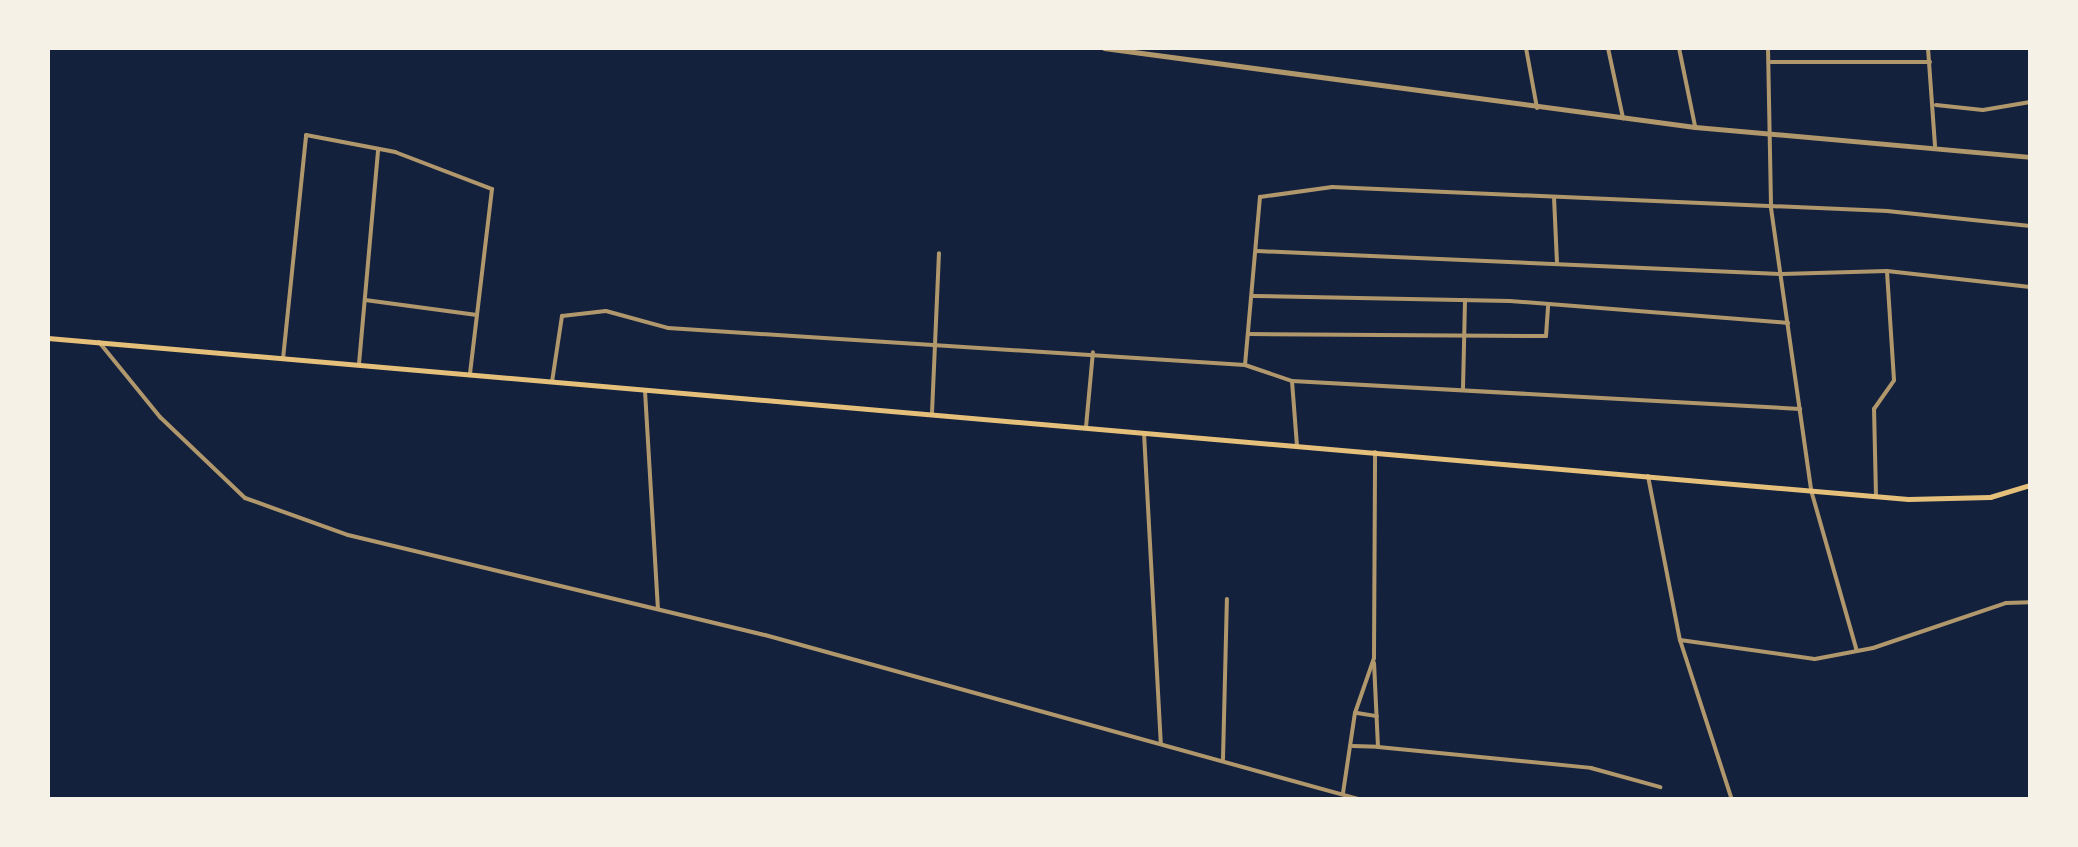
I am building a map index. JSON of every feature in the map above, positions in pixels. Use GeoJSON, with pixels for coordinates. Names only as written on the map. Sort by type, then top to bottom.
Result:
{"type":"FeatureCollection","features":[{"type":"Feature","properties":{"kind":"main road"},"geometry":{"type":"LineString","coordinates":[[48,338],[1876,496],[1964,499],[2030,485]]}},
{"type":"Feature","properties":{"kind":"street"},"geometry":{"type":"LineString","coordinates":[[1104,48],[1695,127],[2030,156]]}},
{"type":"Feature","properties":{"kind":"street"},"geometry":{"type":"LineString","coordinates":[[1526,48],[1537,108]]}},
{"type":"Feature","properties":{"kind":"street"},"geometry":{"type":"LineString","coordinates":[[1608,48],[1623,118]]}},
{"type":"Feature","properties":{"kind":"street"},"geometry":{"type":"LineString","coordinates":[[1679,48],[1695,127]]}},
{"type":"Feature","properties":{"kind":"street"},"geometry":{"type":"LineString","coordinates":[[1768,48],[1772,62],[1771,208],[1811,490],[1858,650]]}},
{"type":"Feature","properties":{"kind":"street"},"geometry":{"type":"LineString","coordinates":[[1928,48],[1936,105],[1935,146]]}},
{"type":"Feature","properties":{"kind":"street"},"geometry":{"type":"LineString","coordinates":[[1772,62],[1930,62]]}},
{"type":"Feature","properties":{"kind":"street"},"geometry":{"type":"LineString","coordinates":[[1936,105],[1982,110],[2030,102]]}},
{"type":"Feature","properties":{"kind":"street"},"geometry":{"type":"LineString","coordinates":[[283,359],[306,135],[378,149],[492,190],[470,376]]}},
{"type":"Feature","properties":{"kind":"street"},"geometry":{"type":"LineString","coordinates":[[359,366],[378,149]]}},
{"type":"Feature","properties":{"kind":"street"},"geometry":{"type":"LineString","coordinates":[[1245,365],[1260,197],[1332,187],[1887,210],[2030,226]]}},
{"type":"Feature","properties":{"kind":"street"},"geometry":{"type":"LineString","coordinates":[[1554,196],[1556,262]]}},
{"type":"Feature","properties":{"kind":"street"},"geometry":{"type":"LineString","coordinates":[[1255,251],[1782,274],[1887,271],[2030,286]]}},
{"type":"Feature","properties":{"kind":"street"},"geometry":{"type":"LineString","coordinates":[[932,415],[939,252]]}},
{"type":"Feature","properties":{"kind":"street"},"geometry":{"type":"LineString","coordinates":[[1876,496],[1874,410],[1894,380],[1887,271]]}},
{"type":"Feature","properties":{"kind":"street"},"geometry":{"type":"LineString","coordinates":[[1251,296],[1548,304],[1788,323]]}},
{"type":"Feature","properties":{"kind":"street"},"geometry":{"type":"LineString","coordinates":[[365,300],[477,315]]}},
{"type":"Feature","properties":{"kind":"street"},"geometry":{"type":"LineString","coordinates":[[1464,389],[1465,300]]}},
{"type":"Feature","properties":{"kind":"street"},"geometry":{"type":"LineString","coordinates":[[1248,334],[1546,336],[1548,304]]}},
{"type":"Feature","properties":{"kind":"street"},"geometry":{"type":"LineString","coordinates":[[552,383],[562,316],[606,311],[668,328],[1093,352],[1245,365],[1292,381],[1800,409]]}},
{"type":"Feature","properties":{"kind":"street"},"geometry":{"type":"LineString","coordinates":[[99,342],[160,417],[245,498],[348,535],[658,610],[1362,800]]}},
{"type":"Feature","properties":{"kind":"street"},"geometry":{"type":"LineString","coordinates":[[1086,428],[1093,352]]}},
{"type":"Feature","properties":{"kind":"street"},"geometry":{"type":"LineString","coordinates":[[1292,381],[1297,446]]}},
{"type":"Feature","properties":{"kind":"street"},"geometry":{"type":"LineString","coordinates":[[645,391],[658,610]]}},
{"type":"Feature","properties":{"kind":"street"},"geometry":{"type":"LineString","coordinates":[[1144,433],[1161,744]]}},
{"type":"Feature","properties":{"kind":"street"},"geometry":{"type":"LineString","coordinates":[[1375,452],[1374,658],[1378,747]]}},
{"type":"Feature","properties":{"kind":"street"},"geometry":{"type":"LineString","coordinates":[[1648,476],[1680,640],[1732,800]]}},
{"type":"Feature","properties":{"kind":"street"},"geometry":{"type":"LineString","coordinates":[[1223,761],[1227,599]]}},
{"type":"Feature","properties":{"kind":"street"},"geometry":{"type":"LineString","coordinates":[[1680,640],[1815,659],[1858,650],[2006,603],[2030,602]]}},
{"type":"Feature","properties":{"kind":"street"},"geometry":{"type":"LineString","coordinates":[[1342,794],[1355,713],[1374,658]]}},
{"type":"Feature","properties":{"kind":"street"},"geometry":{"type":"LineString","coordinates":[[1355,713],[1377,716]]}},
{"type":"Feature","properties":{"kind":"street"},"geometry":{"type":"LineString","coordinates":[[1350,746],[1590,768],[1660,787]]}}]}
